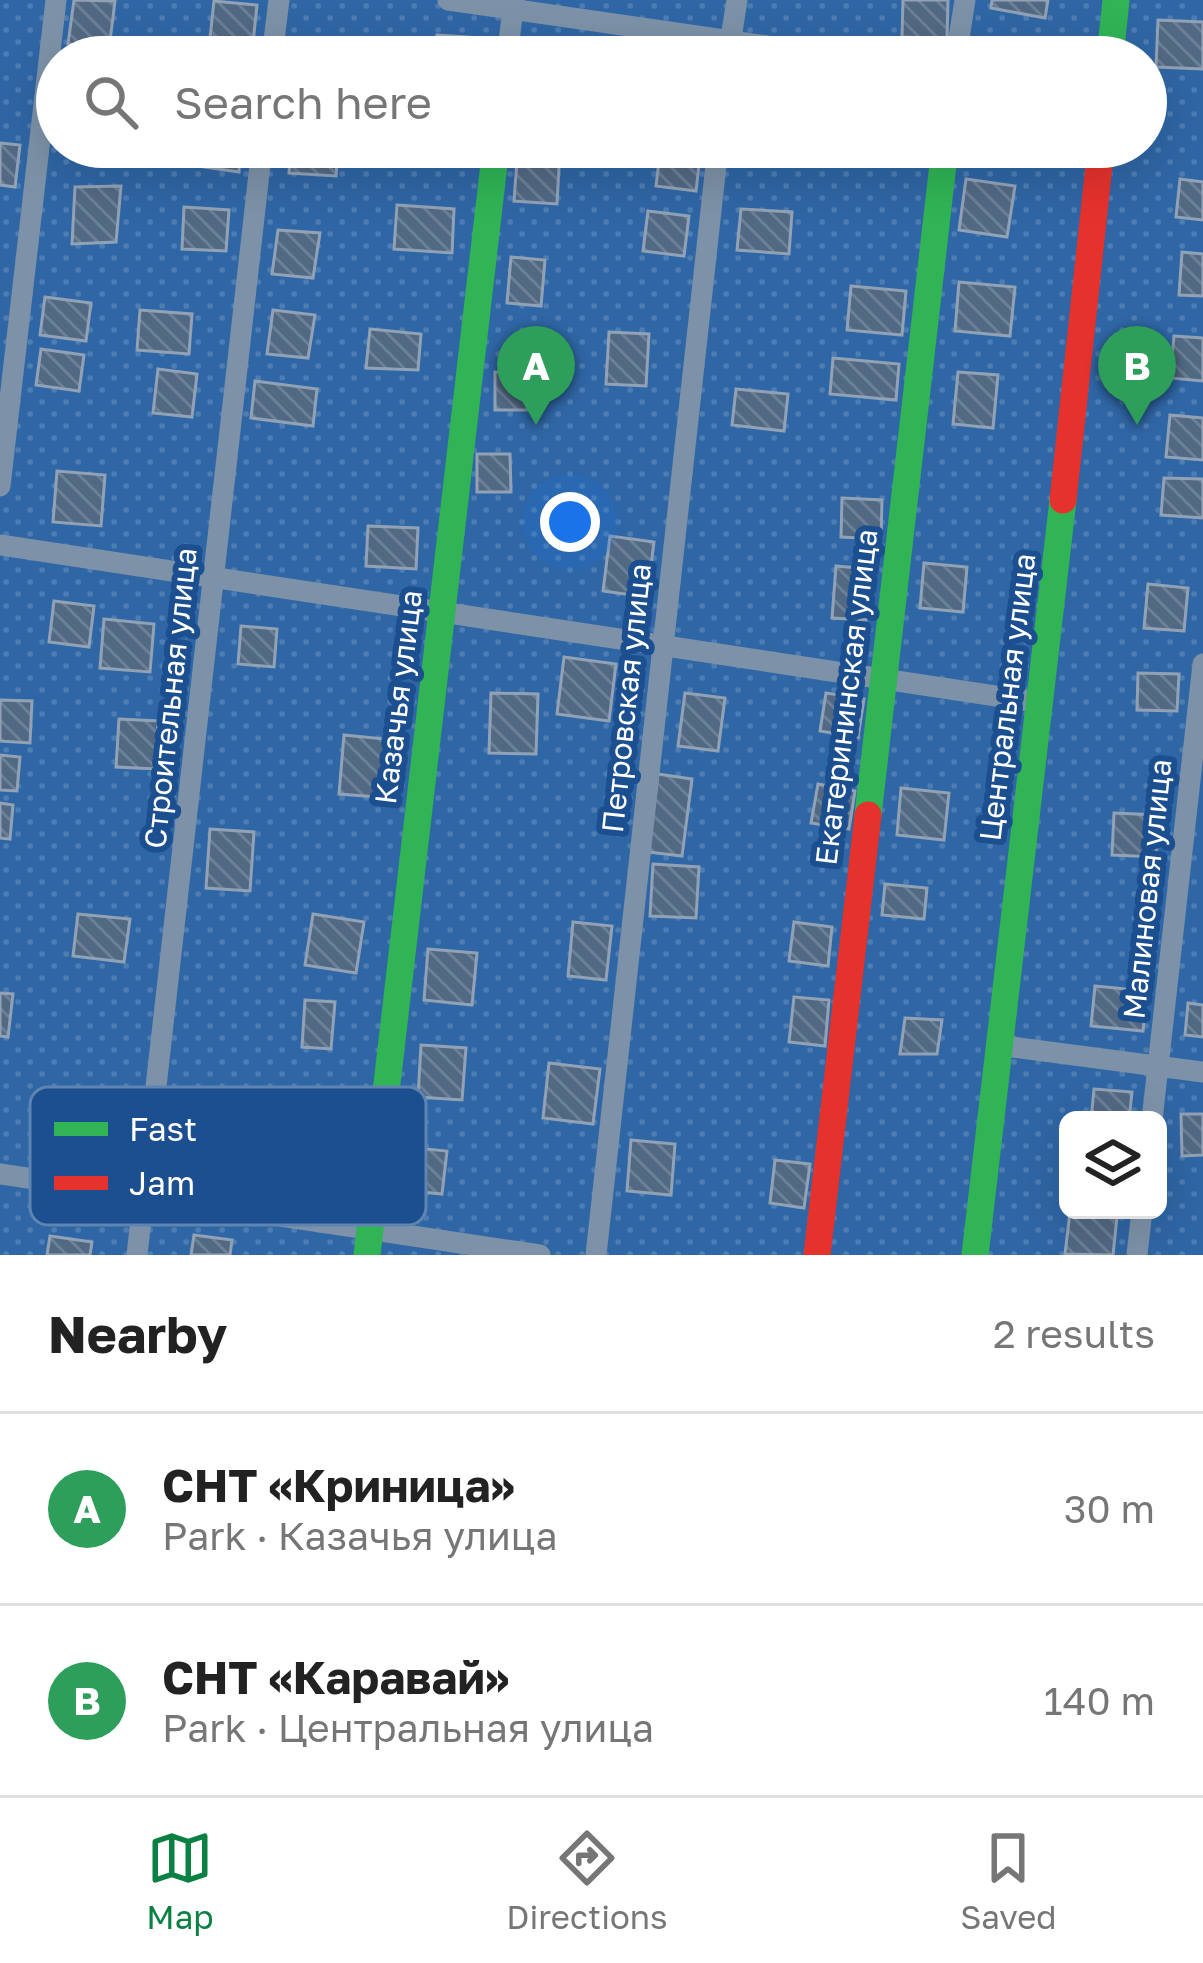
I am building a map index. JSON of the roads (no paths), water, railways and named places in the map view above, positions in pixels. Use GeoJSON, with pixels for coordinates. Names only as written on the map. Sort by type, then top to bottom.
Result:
{"type":"FeatureCollection","features":[{"type":"Feature","properties":{"kind":"street"},"geometry":{"type":"LineString","coordinates":[[52,36],[56,0]]}},
{"type":"Feature","properties":{"kind":"street"},"geometry":{"type":"LineString","coordinates":[[275,36],[279,0]]}},
{"type":"Feature","properties":{"kind":"street"},"geometry":{"type":"LineString","coordinates":[[448,0],[513,5],[665,36]]}},
{"type":"Feature","properties":{"kind":"street"},"geometry":{"type":"LineString","coordinates":[[731,36],[737,0]]}},
{"type":"Feature","properties":{"kind":"street"},"geometry":{"type":"LineString","coordinates":[[959,36],[964,0]]}},
{"type":"Feature","properties":{"kind":"street"},"geometry":{"type":"LineString","coordinates":[[1112,36],[1116,0]]}},
{"type":"Feature","properties":{"kind":"street"},"geometry":{"type":"LineString","coordinates":[[509,36],[513,5]]}},
{"type":"Feature","properties":{"kind":"street"},"geometry":{"type":"LineString","coordinates":[[0,486],[37,168]]}},
{"type":"Feature","properties":{"kind":"street","name":"Строительная улица"},"geometry":{"type":"LineString","coordinates":[[157,1087],[260,168]]}},
{"type":"Feature","properties":{"kind":"street","name":"Казачья улица"},"geometry":{"type":"LineString","coordinates":[[387,1087],[494,168]]}},
{"type":"Feature","properties":{"kind":"street","name":"Петровская улица"},"geometry":{"type":"LineString","coordinates":[[596,1255],[716,168]]}},
{"type":"Feature","properties":{"kind":"street","name":"Екатерининская улица"},"geometry":{"type":"LineString","coordinates":[[817,1255],[942,168]]}},
{"type":"Feature","properties":{"kind":"street","name":"Центральная улица"},"geometry":{"type":"LineString","coordinates":[[975,1255],[1042,703],[1099,168]]}},
{"type":"Feature","properties":{"kind":"street"},"geometry":{"type":"LineString","coordinates":[[0,545],[1042,703]]}},
{"type":"Feature","properties":{"kind":"street","name":"Малиновая улица"},"geometry":{"type":"LineString","coordinates":[[1153,1111],[1203,664]]}},
{"type":"Feature","properties":{"kind":"street"},"geometry":{"type":"LineString","coordinates":[[998,1045],[1203,1072]]}},
{"type":"Feature","properties":{"kind":"street"},"geometry":{"type":"LineString","coordinates":[[0,1174],[30,1179]]}},
{"type":"Feature","properties":{"kind":"street"},"geometry":{"type":"LineString","coordinates":[[1137,1255],[1141,1219]]}},
{"type":"Feature","properties":{"kind":"street","name":"Строительная улица"},"geometry":{"type":"LineString","coordinates":[[137,1255],[141,1225]]}},
{"type":"Feature","properties":{"kind":"street"},"geometry":{"type":"LineString","coordinates":[[289,1225],[369,1241],[540,1255]]}},
{"type":"Feature","properties":{"kind":"place","name":"СНТ «Криница»"},"geometry":{"type":"Point","coordinates":[536,425]}},
{"type":"Feature","properties":{"kind":"place","name":"СНТ «Каравай»"},"geometry":{"type":"Point","coordinates":[1137,425]}}]}
